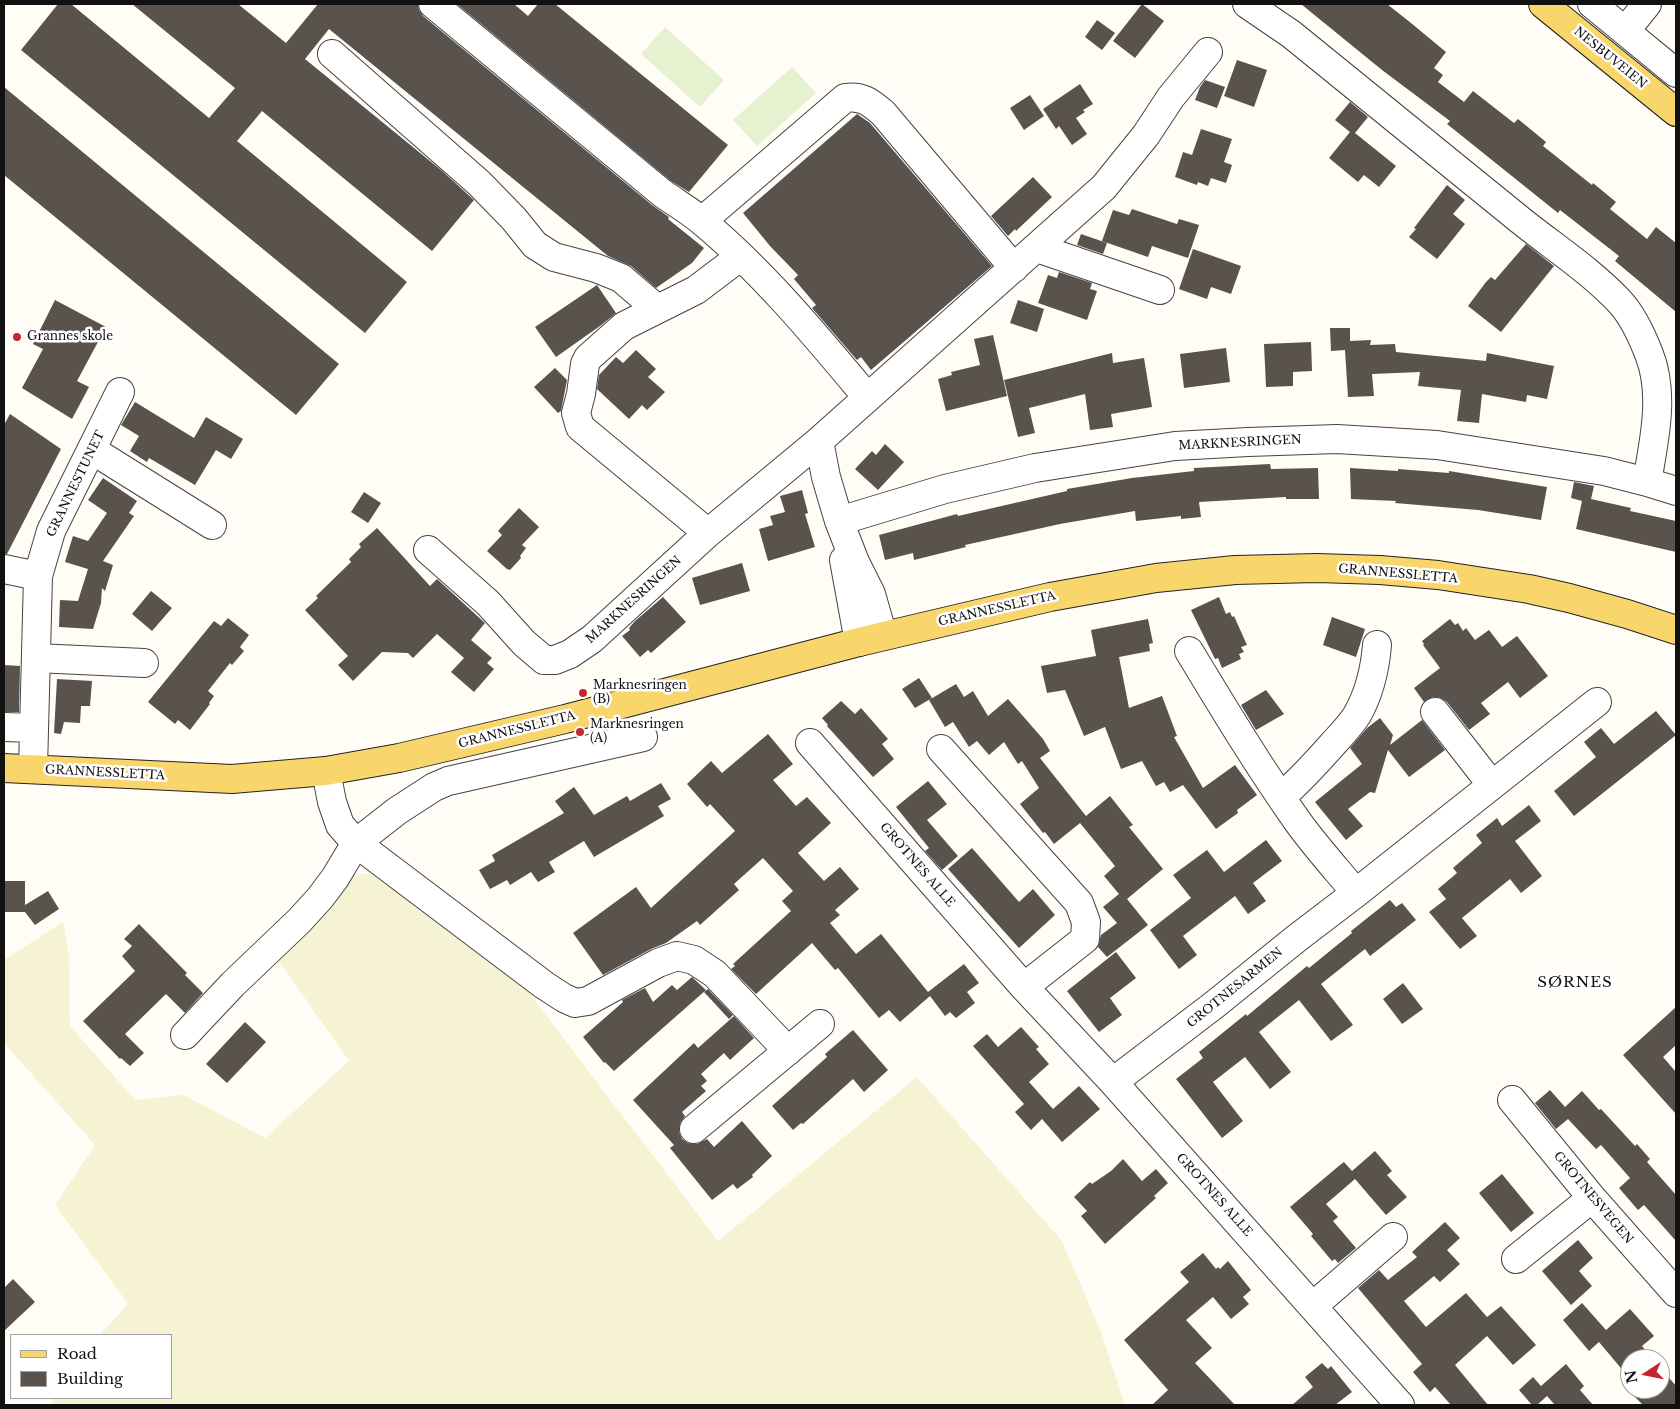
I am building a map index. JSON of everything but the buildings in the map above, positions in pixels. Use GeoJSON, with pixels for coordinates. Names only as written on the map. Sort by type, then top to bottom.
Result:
{"type":"FeatureCollection","features":[{"type":"Feature","properties":{"kind":"main road","name":"NESBUVEIEN"},"geometry":{"type":"LineString","coordinates":[[1543,4],[1676,112]]}},
{"type":"Feature","properties":{"kind":"main road","name":"GRANNESSLETTA"},"geometry":{"type":"LineString","coordinates":[[4,768],[232,779],[326,771],[400,758],[555,721],[871,639],[1050,597],[1156,578],[1235,570],[1317,568],[1380,570],[1438,575],[1529,590],[1627,614],[1676,630]]}},
{"type":"Feature","properties":{"kind":"street"},"geometry":{"type":"LineString","coordinates":[[433,4],[662,193],[702,221],[741,256],[818,339],[867,397]]}},
{"type":"Feature","properties":{"kind":"street"},"geometry":{"type":"LineString","coordinates":[[1247,4],[1291,34],[1596,280],[1621,303],[1637,327],[1650,356],[1667,386],[1657,413],[1647,482]]}},
{"type":"Feature","properties":{"kind":"street"},"geometry":{"type":"LineString","coordinates":[[1592,4],[1676,73]]}},
{"type":"Feature","properties":{"kind":"street"},"geometry":{"type":"LineString","coordinates":[[1626,30],[1647,4]]}},
{"type":"Feature","properties":{"kind":"street","name":"MARKNESRINGEN"},"geometry":{"type":"LineString","coordinates":[[428,550],[488,603],[524,643],[544,660],[555,660],[570,654],[592,640],[708,533],[819,441],[1104,187],[1146,135],[1171,97],[1208,52]]}},
{"type":"Feature","properties":{"kind":"street"},"geometry":{"type":"LineString","coordinates":[[332,54],[479,182],[535,245],[554,257],[596,268],[620,278],[656,308]]}},
{"type":"Feature","properties":{"kind":"street"},"geometry":{"type":"LineString","coordinates":[[702,221],[845,98],[855,96],[869,101],[883,113],[1014,268]]}},
{"type":"Feature","properties":{"kind":"street"},"geometry":{"type":"LineString","coordinates":[[1037,248],[1160,290]]}},
{"type":"Feature","properties":{"kind":"street"},"geometry":{"type":"LineString","coordinates":[[708,533],[580,427],[576,420],[576,413],[585,364],[588,358],[624,326],[656,308],[696,290],[741,256]]}},
{"type":"Feature","properties":{"kind":"street","name":"GRANNESTUNET"},"geometry":{"type":"LineString","coordinates":[[32,769],[38,576],[51,531],[120,392]]}},
{"type":"Feature","properties":{"kind":"street","name":"MARKNESRINGEN"},"geometry":{"type":"LineString","coordinates":[[839,521],[945,489],[1035,468],[1175,446],[1239,442],[1337,439],[1437,445],[1604,471],[1676,491]]}},
{"type":"Feature","properties":{"kind":"street"},"geometry":{"type":"LineString","coordinates":[[819,441],[826,477],[839,521],[855,562],[871,594],[871,639]]}},
{"type":"Feature","properties":{"kind":"street"},"geometry":{"type":"LineString","coordinates":[[92,450],[212,525]]}},
{"type":"Feature","properties":{"kind":"street"},"geometry":{"type":"LineString","coordinates":[[4,568],[38,576]]}},
{"type":"Feature","properties":{"kind":"street"},"geometry":{"type":"LineString","coordinates":[[1281,797],[1302,779],[1356,715],[1371,680],[1376,663],[1377,645]]}},
{"type":"Feature","properties":{"kind":"street"},"geometry":{"type":"LineString","coordinates":[[1189,650],[1239,735],[1281,797],[1299,823],[1356,893]]}},
{"type":"Feature","properties":{"kind":"street"},"geometry":{"type":"LineString","coordinates":[[36,658],[144,663]]}},
{"type":"Feature","properties":{"kind":"street","name":"GROTNESARMEN"},"geometry":{"type":"LineString","coordinates":[[1113,1082],[1214,1005],[1597,702]]}},
{"type":"Feature","properties":{"kind":"street"},"geometry":{"type":"LineString","coordinates":[[1435,712],[1492,785]]}},
{"type":"Feature","properties":{"kind":"street"},"geometry":{"type":"LineString","coordinates":[[4,727],[34,728]]}},
{"type":"Feature","properties":{"kind":"street"},"geometry":{"type":"LineString","coordinates":[[185,1035],[233,984],[299,921],[320,898],[335,878],[356,843],[434,787],[448,782],[643,737]]}},
{"type":"Feature","properties":{"kind":"street","name":"GROTNES ALLE"},"geometry":{"type":"LineString","coordinates":[[810,743],[1024,987],[1113,1082],[1313,1306],[1394,1403]]}},
{"type":"Feature","properties":{"kind":"street"},"geometry":{"type":"LineString","coordinates":[[941,749],[1078,903],[1086,922],[1085,939],[1024,987]]}},
{"type":"Feature","properties":{"kind":"street"},"geometry":{"type":"LineString","coordinates":[[326,771],[332,802],[340,825],[356,843],[544,985],[564,998],[575,1003],[588,1001],[658,963],[677,956],[694,960],[715,974],[788,1050]]}},
{"type":"Feature","properties":{"kind":"street"},"geometry":{"type":"LineString","coordinates":[[694,1128],[820,1024]]}},
{"type":"Feature","properties":{"kind":"street","name":"GROTNESVEGEN"},"geometry":{"type":"LineString","coordinates":[[1512,1100],[1592,1198],[1676,1293]]}},
{"type":"Feature","properties":{"kind":"street"},"geometry":{"type":"LineString","coordinates":[[1516,1259],[1592,1198]]}},
{"type":"Feature","properties":{"kind":"street"},"geometry":{"type":"LineString","coordinates":[[1313,1306],[1393,1238]]}},
{"type":"Feature","properties":{"kind":"shaded area"},"geometry":{"type":"Polygon","coordinates":[[[373,873],[459,933],[526,989],[718,1241],[917,1077],[1062,1241],[1102,1335],[1125,1405],[54,1405],[51,1399],[172,1399],[172,1334],[101,1334],[128,1304],[55,1205],[95,1145],[4,1043],[4,960],[63,922],[69,957],[70,1026],[135,1100],[184,1095],[265,1138],[349,1061],[273,953],[348,876],[373,873]]]}},
{"type":"Feature","properties":{"kind":"green space"},"geometry":{"type":"Polygon","coordinates":[[[665,27],[724,80],[700,107],[641,54],[665,27]]]}},
{"type":"Feature","properties":{"kind":"green space"},"geometry":{"type":"Polygon","coordinates":[[[792,67],[816,93],[757,146],[733,120],[792,67]]]}},
{"type":"Feature","properties":{"kind":"place","name":"Grannes skole"},"geometry":{"type":"Point","coordinates":[17,337]}},
{"type":"Feature","properties":{"kind":"place","name":"Marknesringen (B)"},"geometry":{"type":"Point","coordinates":[583,693]}},
{"type":"Feature","properties":{"kind":"place","name":"Marknesringen (A)"},"geometry":{"type":"Point","coordinates":[580,732]}},
{"type":"Feature","properties":{"kind":"district","name":"SØRNES"},"geometry":{"type":"Point","coordinates":[1575,983]}}]}
